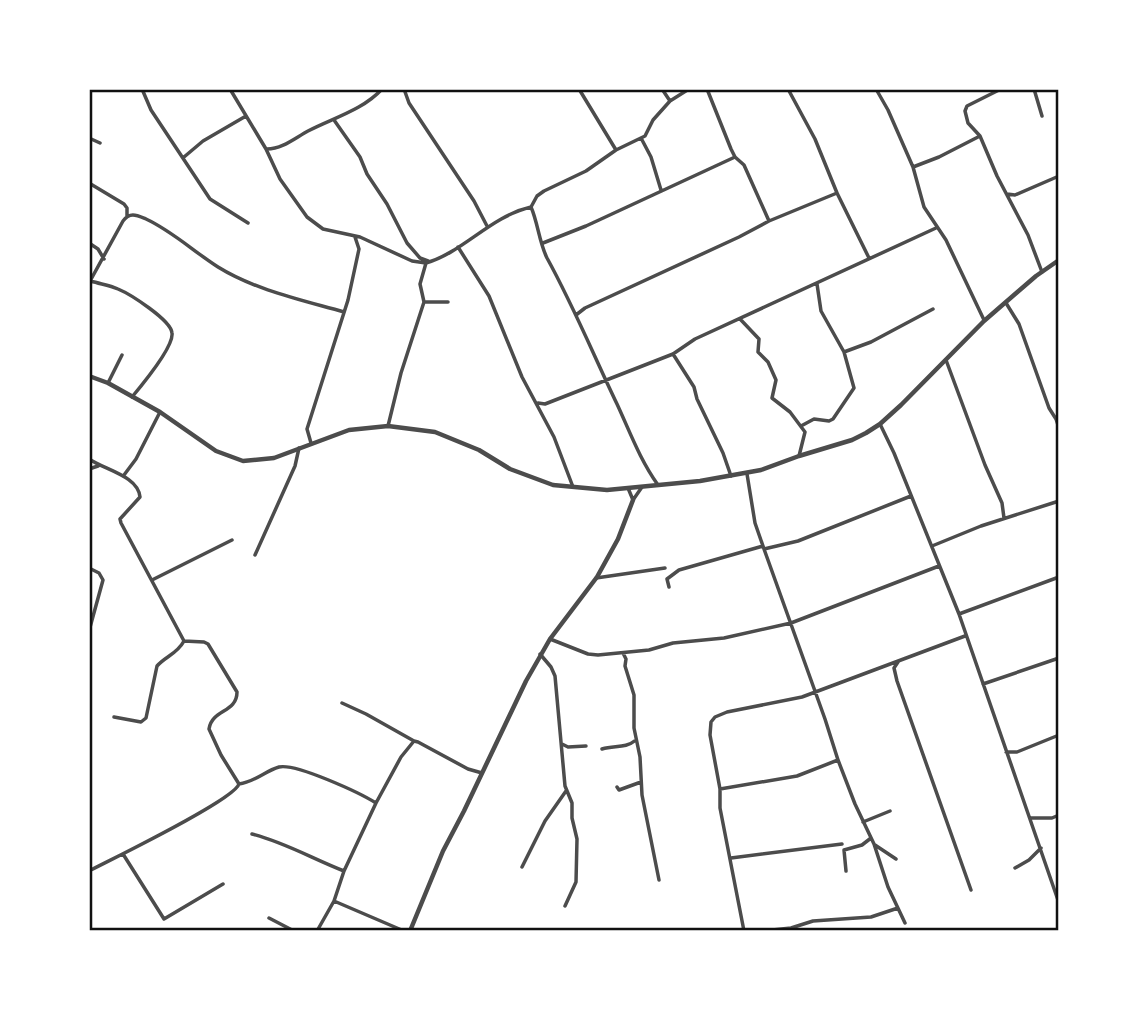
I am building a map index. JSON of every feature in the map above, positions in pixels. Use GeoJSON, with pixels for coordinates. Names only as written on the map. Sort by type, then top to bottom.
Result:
{"type":"FeatureCollection","features":[{"type":"Feature","properties":{"kind":"street"},"geometry":{"type":"LineString","coordinates":[[142,89],[151,110],[210,199],[248,223]]}},
{"type":"Feature","properties":{"kind":"street"},"geometry":{"type":"LineString","coordinates":[[230,89],[266,149],[280,179],[307,217],[323,229],[360,237],[412,261],[428,262],[458,247],[512,212],[531,207],[537,196],[544,191],[586,171],[616,150],[649,133],[651,123],[670,101],[689,89]]}},
{"type":"Feature","properties":{"kind":"street"},"geometry":{"type":"LineString","coordinates":[[266,149],[280,147],[334,120],[374,97],[382,89]]}},
{"type":"Feature","properties":{"kind":"street"},"geometry":{"type":"LineString","coordinates":[[404,89],[409,103],[474,201],[487,226]]}},
{"type":"Feature","properties":{"kind":"street"},"geometry":{"type":"LineString","coordinates":[[579,89],[616,150]]}},
{"type":"Feature","properties":{"kind":"street"},"geometry":{"type":"LineString","coordinates":[[662,89],[670,101]]}},
{"type":"Feature","properties":{"kind":"street"},"geometry":{"type":"LineString","coordinates":[[707,89],[735,157],[744,165],[769,221]]}},
{"type":"Feature","properties":{"kind":"street"},"geometry":{"type":"LineString","coordinates":[[788,89],[815,139],[837,193],[869,258]]}},
{"type":"Feature","properties":{"kind":"street"},"geometry":{"type":"LineString","coordinates":[[876,89],[913,167],[924,207],[936,229],[946,240],[984,321]]}},
{"type":"Feature","properties":{"kind":"street"},"geometry":{"type":"LineString","coordinates":[[1001,89],[967,106],[966,118],[980,136],[1028,235],[1042,272]]}},
{"type":"Feature","properties":{"kind":"street"},"geometry":{"type":"LineString","coordinates":[[1034,89],[1042,116]]}},
{"type":"Feature","properties":{"kind":"street"},"geometry":{"type":"LineString","coordinates":[[184,157],[203,141],[246,116]]}},
{"type":"Feature","properties":{"kind":"street"},"geometry":{"type":"LineString","coordinates":[[334,120],[357,153],[407,243],[420,258],[428,262]]}},
{"type":"Feature","properties":{"kind":"street"},"geometry":{"type":"LineString","coordinates":[[913,167],[939,158],[980,136]]}},
{"type":"Feature","properties":{"kind":"street"},"geometry":{"type":"LineString","coordinates":[[89,138],[100,143]]}},
{"type":"Feature","properties":{"kind":"street"},"geometry":{"type":"LineString","coordinates":[[641,138],[651,157],[661,190]]}},
{"type":"Feature","properties":{"kind":"street"},"geometry":{"type":"LineString","coordinates":[[543,243],[735,157]]}},
{"type":"Feature","properties":{"kind":"street"},"geometry":{"type":"LineString","coordinates":[[1007,194],[1015,195],[1059,176]]}},
{"type":"Feature","properties":{"kind":"street"},"geometry":{"type":"LineString","coordinates":[[89,183],[127,208],[127,216],[90,282],[121,290],[167,322],[173,335],[151,373],[132,397]]}},
{"type":"Feature","properties":{"kind":"street"},"geometry":{"type":"LineString","coordinates":[[576,315],[585,308],[769,221],[837,193]]}},
{"type":"Feature","properties":{"kind":"street"},"geometry":{"type":"LineString","coordinates":[[1011,204],[1015,195]]}},
{"type":"Feature","properties":{"kind":"street"},"geometry":{"type":"LineString","coordinates":[[531,207],[547,258],[606,379],[642,463],[659,485]]}},
{"type":"Feature","properties":{"kind":"street"},"geometry":{"type":"LineString","coordinates":[[127,216],[133,214],[148,220],[218,267],[248,282],[344,312]]}},
{"type":"Feature","properties":{"kind":"street"},"geometry":{"type":"LineString","coordinates":[[538,403],[545,404],[673,354],[703,335],[936,229]]}},
{"type":"Feature","properties":{"kind":"street"},"geometry":{"type":"LineString","coordinates":[[311,443],[307,429],[344,312],[359,249],[355,237]]}},
{"type":"Feature","properties":{"kind":"street"},"geometry":{"type":"LineString","coordinates":[[89,243],[98,249],[103,259]]}},
{"type":"Feature","properties":{"kind":"street"},"geometry":{"type":"LineString","coordinates":[[458,247],[489,296],[522,377],[554,437],[573,488]]}},
{"type":"Feature","properties":{"kind":"street"},"geometry":{"type":"LineString","coordinates":[[89,376],[108,383],[160,412],[216,451],[243,461],[274,458],[349,430],[388,426],[435,432],[480,450],[510,469],[536,480],[573,488],[659,485],[747,474],[852,440],[880,424],[984,321],[1059,260]]}},
{"type":"Feature","properties":{"kind":"street"},"geometry":{"type":"LineString","coordinates":[[388,426],[404,363],[424,302],[420,284],[428,262]]}},
{"type":"Feature","properties":{"kind":"street"},"geometry":{"type":"LineString","coordinates":[[801,426],[814,419],[833,419],[852,393],[855,384],[844,352],[821,311],[817,284]]}},
{"type":"Feature","properties":{"kind":"street"},"geometry":{"type":"LineString","coordinates":[[424,302],[448,302]]}},
{"type":"Feature","properties":{"kind":"street"},"geometry":{"type":"LineString","coordinates":[[1006,303],[1018,324],[1059,428]]}},
{"type":"Feature","properties":{"kind":"street"},"geometry":{"type":"LineString","coordinates":[[844,352],[871,342],[933,309]]}},
{"type":"Feature","properties":{"kind":"street"},"geometry":{"type":"LineString","coordinates":[[740,320],[759,339],[758,352],[773,372],[776,380],[772,398],[790,412],[806,436],[799,456]]}},
{"type":"Feature","properties":{"kind":"street"},"geometry":{"type":"LineString","coordinates":[[678,359],[680,349]]}},
{"type":"Feature","properties":{"kind":"street"},"geometry":{"type":"LineString","coordinates":[[673,354],[694,387],[731,476]]}},
{"type":"Feature","properties":{"kind":"street"},"geometry":{"type":"LineString","coordinates":[[108,383],[122,355]]}},
{"type":"Feature","properties":{"kind":"street"},"geometry":{"type":"LineString","coordinates":[[946,358],[985,465],[1002,503],[1004,518]]}},
{"type":"Feature","properties":{"kind":"street"},"geometry":{"type":"LineString","coordinates":[[542,412],[545,404]]}},
{"type":"Feature","properties":{"kind":"street"},"geometry":{"type":"LineString","coordinates":[[124,475],[160,412]]}},
{"type":"Feature","properties":{"kind":"street"},"geometry":{"type":"LineString","coordinates":[[880,424],[959,614],[1059,903]]}},
{"type":"Feature","properties":{"kind":"street"},"geometry":{"type":"LineString","coordinates":[[255,555],[295,466],[299,448]]}},
{"type":"Feature","properties":{"kind":"street"},"geometry":{"type":"LineString","coordinates":[[89,459],[98,466],[124,475],[138,490],[140,497],[123,513],[121,523],[184,642]]}},
{"type":"Feature","properties":{"kind":"street"},"geometry":{"type":"LineString","coordinates":[[89,469],[98,466]]}},
{"type":"Feature","properties":{"kind":"street"},"geometry":{"type":"LineString","coordinates":[[747,474],[755,523],[763,547],[838,760],[905,923]]}},
{"type":"Feature","properties":{"kind":"street"},"geometry":{"type":"LineString","coordinates":[[411,931],[443,852],[540,654],[596,578],[618,538],[633,500],[642,487]]}},
{"type":"Feature","properties":{"kind":"street"},"geometry":{"type":"LineString","coordinates":[[628,488],[633,500]]}},
{"type":"Feature","properties":{"kind":"street"},"geometry":{"type":"LineString","coordinates":[[668,587],[667,579],[679,570],[763,547],[798,541],[911,496]]}},
{"type":"Feature","properties":{"kind":"street"},"geometry":{"type":"LineString","coordinates":[[932,546],[1004,518],[1020,516],[1059,501]]}},
{"type":"Feature","properties":{"kind":"street"},"geometry":{"type":"LineString","coordinates":[[152,580],[232,540]]}},
{"type":"Feature","properties":{"kind":"street"},"geometry":{"type":"LineString","coordinates":[[550,639],[588,654],[631,653],[673,643],[724,638],[791,622],[939,566]]}},
{"type":"Feature","properties":{"kind":"street"},"geometry":{"type":"LineString","coordinates":[[89,568],[99,573],[103,580],[89,631]]}},
{"type":"Feature","properties":{"kind":"street"},"geometry":{"type":"LineString","coordinates":[[596,578],[665,568]]}},
{"type":"Feature","properties":{"kind":"street"},"geometry":{"type":"LineString","coordinates":[[959,614],[1059,577]]}},
{"type":"Feature","properties":{"kind":"street"},"geometry":{"type":"LineString","coordinates":[[744,931],[720,808],[720,789],[710,735],[711,722],[715,717],[727,712],[790,701],[965,636]]}},
{"type":"Feature","properties":{"kind":"street"},"geometry":{"type":"LineString","coordinates":[[114,717],[143,722],[149,708],[157,666],[173,655],[184,642],[208,644],[237,692],[232,708],[215,716],[209,729],[239,784]]}},
{"type":"Feature","properties":{"kind":"street"},"geometry":{"type":"LineString","coordinates":[[622,653],[626,659]]}},
{"type":"Feature","properties":{"kind":"street"},"geometry":{"type":"LineString","coordinates":[[631,653],[625,666],[634,695],[633,716],[641,782],[659,880]]}},
{"type":"Feature","properties":{"kind":"street"},"geometry":{"type":"LineString","coordinates":[[540,654],[555,676],[566,791],[572,803],[577,839],[576,882],[565,906]]}},
{"type":"Feature","properties":{"kind":"street"},"geometry":{"type":"LineString","coordinates":[[983,684],[1059,657]]}},
{"type":"Feature","properties":{"kind":"street"},"geometry":{"type":"LineString","coordinates":[[899,660],[894,671],[971,890]]}},
{"type":"Feature","properties":{"kind":"street"},"geometry":{"type":"LineString","coordinates":[[342,704],[366,714],[468,769],[482,773]]}},
{"type":"Feature","properties":{"kind":"street"},"geometry":{"type":"LineString","coordinates":[[1006,752],[1017,752],[1059,735]]}},
{"type":"Feature","properties":{"kind":"street"},"geometry":{"type":"LineString","coordinates":[[602,750],[625,747],[636,740]]}},
{"type":"Feature","properties":{"kind":"street"},"geometry":{"type":"LineString","coordinates":[[317,931],[334,901],[344,871],[376,803],[401,757],[414,741]]}},
{"type":"Feature","properties":{"kind":"street"},"geometry":{"type":"LineString","coordinates":[[562,744],[568,747],[586,747]]}},
{"type":"Feature","properties":{"kind":"street"},"geometry":{"type":"LineString","coordinates":[[720,789],[797,776],[838,760]]}},
{"type":"Feature","properties":{"kind":"street"},"geometry":{"type":"LineString","coordinates":[[89,872],[235,792],[239,784],[279,767],[291,766],[361,794],[376,803]]}},
{"type":"Feature","properties":{"kind":"street"},"geometry":{"type":"LineString","coordinates":[[617,788],[619,790],[641,782]]}},
{"type":"Feature","properties":{"kind":"street"},"geometry":{"type":"LineString","coordinates":[[522,867],[545,821],[566,791]]}},
{"type":"Feature","properties":{"kind":"street"},"geometry":{"type":"LineString","coordinates":[[863,822],[890,811]]}},
{"type":"Feature","properties":{"kind":"street"},"geometry":{"type":"LineString","coordinates":[[1031,818],[1052,818],[1059,815]]}},
{"type":"Feature","properties":{"kind":"street"},"geometry":{"type":"LineString","coordinates":[[252,834],[273,839],[344,871]]}},
{"type":"Feature","properties":{"kind":"street"},"geometry":{"type":"LineString","coordinates":[[846,871],[845,850],[862,845],[871,838]]}},
{"type":"Feature","properties":{"kind":"street"},"geometry":{"type":"LineString","coordinates":[[874,844],[896,859]]}},
{"type":"Feature","properties":{"kind":"street"},"geometry":{"type":"LineString","coordinates":[[731,858],[842,845]]}},
{"type":"Feature","properties":{"kind":"street"},"geometry":{"type":"LineString","coordinates":[[1015,868],[1029,860],[1041,848]]}},
{"type":"Feature","properties":{"kind":"street"},"geometry":{"type":"LineString","coordinates":[[122,854],[164,919],[223,884]]}},
{"type":"Feature","properties":{"kind":"street"},"geometry":{"type":"LineString","coordinates":[[334,901],[404,931]]}},
{"type":"Feature","properties":{"kind":"street"},"geometry":{"type":"LineString","coordinates":[[763,931],[791,928],[813,921],[872,916],[898,908]]}},
{"type":"Feature","properties":{"kind":"street"},"geometry":{"type":"LineString","coordinates":[[269,918],[294,931]]}}]}
